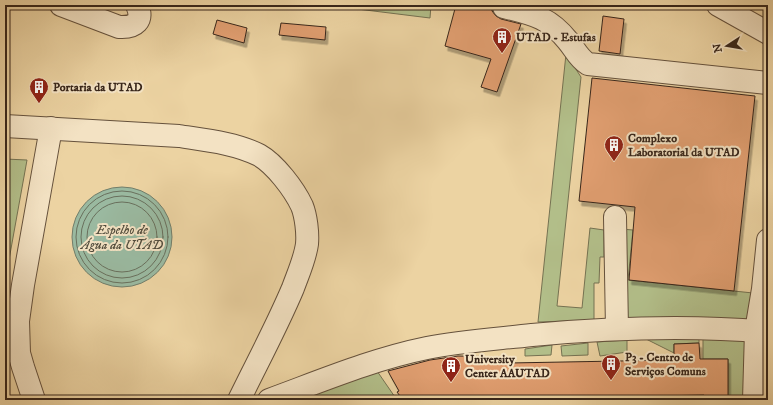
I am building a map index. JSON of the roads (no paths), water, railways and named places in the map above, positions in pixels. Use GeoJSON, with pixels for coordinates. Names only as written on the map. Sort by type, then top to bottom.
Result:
{"type":"FeatureCollection","features":[{"type":"Feature","properties":{"kind":"street"},"geometry":{"type":"LineString","coordinates":[[61,5],[120,27],[127,27],[133,26],[140,17],[137,5]]}},
{"type":"Feature","properties":{"kind":"street"},"geometry":{"type":"LineString","coordinates":[[718,5],[744,11],[768,34]]}},
{"type":"Feature","properties":{"kind":"street"},"geometry":{"type":"LineString","coordinates":[[504,7],[531,14],[546,20],[558,29],[582,60],[588,64],[768,84]]}},
{"type":"Feature","properties":{"kind":"street"},"geometry":{"type":"LineString","coordinates":[[5,126],[179,136],[201,139],[242,148],[260,156],[273,167],[290,186],[302,206],[306,226],[307,244],[301,267],[284,310],[239,400]]}},
{"type":"Feature","properties":{"kind":"street"},"geometry":{"type":"LineString","coordinates":[[34,400],[19,353],[18,321],[51,128]]}},
{"type":"Feature","properties":{"kind":"street"},"geometry":{"type":"LineString","coordinates":[[615,216],[617,329]]}},
{"type":"Feature","properties":{"kind":"street"},"geometry":{"type":"LineString","coordinates":[[754,400],[762,332],[763,289],[768,240]]}},
{"type":"Feature","properties":{"kind":"street"},"geometry":{"type":"LineString","coordinates":[[269,400],[374,363],[427,348],[460,343],[520,336],[617,329],[709,329],[762,332]]}},
{"type":"Feature","properties":{"kind":"water","name":"Espelho de Água da UTAD"},"geometry":{"type":"Polygon","coordinates":[[[122,187],[141,191],[157,202],[168,218],[172,237],[168,256],[157,272],[141,283],[122,287],[103,283],[87,272],[76,256],[72,237],[76,218],[87,202],[103,191],[122,187]]]}},
{"type":"Feature","properties":{"kind":"place","name":"UTAD - Estufas"},"geometry":{"type":"Point","coordinates":[502,54]}},
{"type":"Feature","properties":{"kind":"place","name":"Portaria da UTAD"},"geometry":{"type":"Point","coordinates":[39,104]}},
{"type":"Feature","properties":{"kind":"place","name":"Complexo Laboratorial da UTAD"},"geometry":{"type":"Point","coordinates":[614,162]}},
{"type":"Feature","properties":{"kind":"place","name":"P3 - Centro de Serviços Comuns"},"geometry":{"type":"Point","coordinates":[611,381]}},
{"type":"Feature","properties":{"kind":"place","name":"University Center AAUTAD"},"geometry":{"type":"Point","coordinates":[451,383]}}]}
